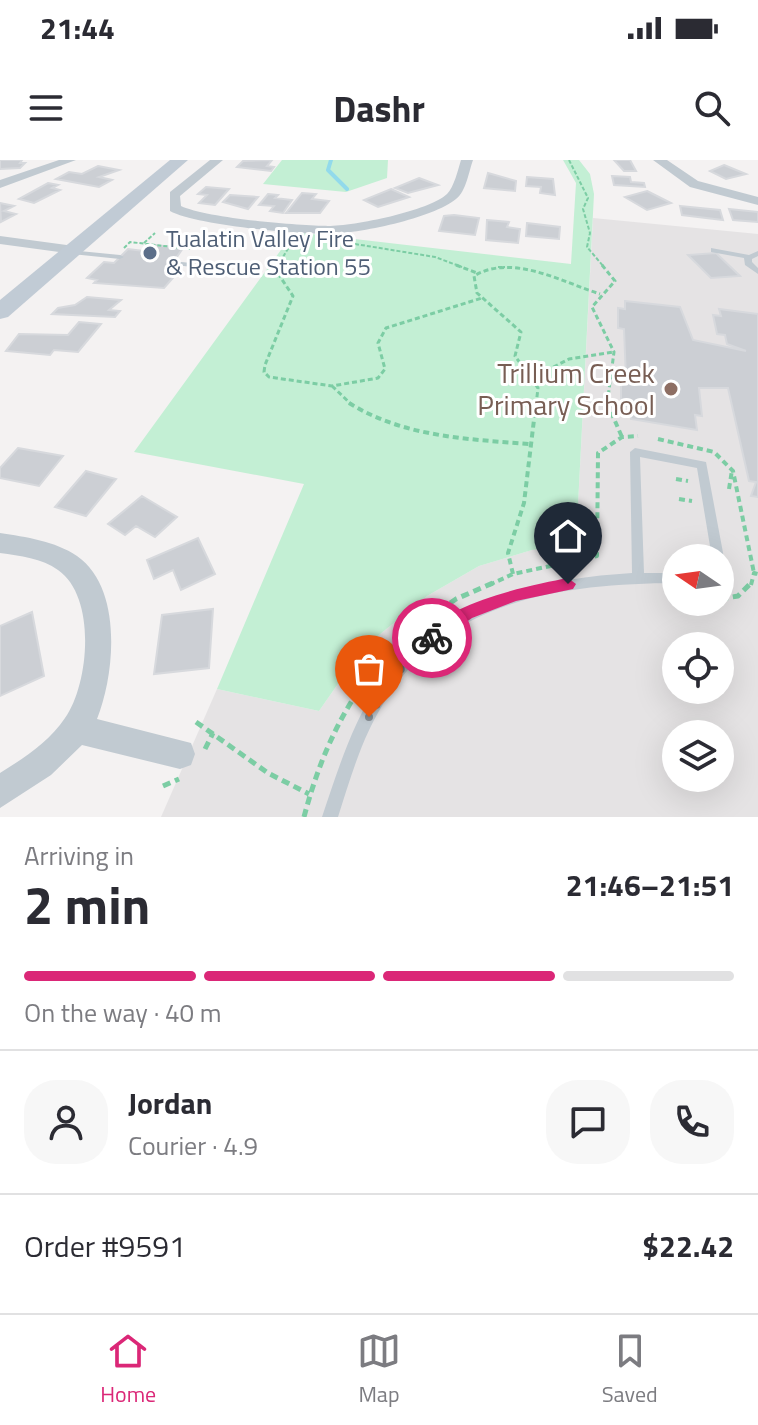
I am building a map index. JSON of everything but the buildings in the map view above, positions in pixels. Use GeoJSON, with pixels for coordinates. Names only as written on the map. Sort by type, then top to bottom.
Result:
{"type":"FeatureCollection","features":[{"type":"Feature","properties":{"kind":"main road"},"geometry":{"type":"LineString","coordinates":[[0,312],[180,160]]}},
{"type":"Feature","properties":{"kind":"street"},"geometry":{"type":"LineString","coordinates":[[0,184],[70,160]]}},
{"type":"Feature","properties":{"kind":"street"},"geometry":{"type":"LineString","coordinates":[[217,160],[174,195],[172,203],[175,208],[216,218],[328,230],[356,227],[434,207],[454,195],[467,160]]}},
{"type":"Feature","properties":{"kind":"street"},"geometry":{"type":"LineString","coordinates":[[659,160],[694,184],[758,201]]}},
{"type":"Feature","properties":{"kind":"street"},"geometry":{"type":"LineString","coordinates":[[0,240],[73,251]]}},
{"type":"Feature","properties":{"kind":"street"},"geometry":{"type":"LineString","coordinates":[[0,543],[63,559],[75,569],[88,590],[98,624],[91,696],[77,729],[46,760],[0,792]]}},
{"type":"Feature","properties":{"kind":"street"},"geometry":{"type":"LineString","coordinates":[[77,729],[180,754]]}},
{"type":"Feature","properties":{"kind":"lane"},"geometry":{"type":"LineString","coordinates":[[714,250],[754,255],[748,263],[758,272]]}},
{"type":"Feature","properties":{"kind":"lane"},"geometry":{"type":"LineString","coordinates":[[73,251],[120,257]]}},
{"type":"Feature","properties":{"kind":"lane"},"geometry":{"type":"LineString","coordinates":[[174,263],[212,267]]}},
{"type":"Feature","properties":{"kind":"lane"},"geometry":{"type":"LineString","coordinates":[[638,578],[635,452],[702,465],[716,544]]}},
{"type":"Feature","properties":{"kind":"lane"},"geometry":{"type":"LineString","coordinates":[[330,817],[355,747],[393,677],[437,634],[467,613],[523,593],[590,580],[662,578]]}},
{"type":"Feature","properties":{"kind":"path"},"geometry":{"type":"LineString","coordinates":[[569,160],[588,198],[583,209],[590,228],[587,247],[615,281],[600,294],[592,307],[614,352],[605,402],[619,434],[635,452]]}},
{"type":"Feature","properties":{"kind":"path"},"geometry":{"type":"LineString","coordinates":[[144,243],[155,233]]}},
{"type":"Feature","properties":{"kind":"path"},"geometry":{"type":"LineString","coordinates":[[299,239],[286,249],[275,267],[276,277],[293,296],[264,372],[275,378],[332,386],[378,378],[385,369],[376,342],[381,330],[393,323],[482,298]]}},
{"type":"Feature","properties":{"kind":"path"},"geometry":{"type":"LineString","coordinates":[[124,247],[128,241],[190,249]]}},
{"type":"Feature","properties":{"kind":"path"},"geometry":{"type":"LineString","coordinates":[[345,243],[435,257],[477,273],[489,268],[525,268],[600,294]]}},
{"type":"Feature","properties":{"kind":"path"},"geometry":{"type":"LineString","coordinates":[[477,273],[475,287],[482,298],[521,332],[515,356],[532,378],[538,397],[529,444],[524,503],[508,553],[523,593]]}},
{"type":"Feature","properties":{"kind":"path"},"geometry":{"type":"LineString","coordinates":[[532,378],[569,359],[614,352]]}},
{"type":"Feature","properties":{"kind":"path"},"geometry":{"type":"LineString","coordinates":[[332,386],[343,401],[391,423],[432,433],[529,444]]}},
{"type":"Feature","properties":{"kind":"path"},"geometry":{"type":"LineString","coordinates":[[729,489],[732,489],[729,474],[732,470]]}},
{"type":"Feature","properties":{"kind":"path"},"geometry":{"type":"LineString","coordinates":[[676,479],[695,482]]}},
{"type":"Feature","properties":{"kind":"path"},"geometry":{"type":"LineString","coordinates":[[679,499],[697,502]]}},
{"type":"Feature","properties":{"kind":"path"},"geometry":{"type":"LineString","coordinates":[[734,598],[746,592],[753,584],[754,573],[758,574]]}},
{"type":"Feature","properties":{"kind":"path"},"geometry":{"type":"LineString","coordinates":[[196,722],[268,773],[309,794]]}},
{"type":"Feature","properties":{"kind":"shaded area","name":"Trillium Creek Primary School"},"geometry":{"type":"Polygon","coordinates":[[[593,218],[758,234],[758,817],[161,817],[217,689],[319,711],[363,648],[427,596],[479,566],[532,550],[576,544],[593,218]]]}},
{"type":"Feature","properties":{"kind":"green space"},"geometry":{"type":"Polygon","coordinates":[[[282,160],[388,160],[387,178],[346,192],[263,184],[282,160]]]}},
{"type":"Feature","properties":{"kind":"green space"},"geometry":{"type":"Polygon","coordinates":[[[563,160],[579,160],[590,174],[594,194],[576,544],[532,550],[479,566],[427,596],[363,648],[319,711],[217,689],[304,484],[134,452],[294,232],[571,264],[576,183],[563,160]]]}},
{"type":"Feature","properties":{"kind":"waterway"},"geometry":{"type":"LineString","coordinates":[[331,160],[328,170],[347,189]]}},
{"type":"Feature","properties":{"kind":"way so far"},"geometry":{"type":"LineString","coordinates":[[369,717],[393,677],[432,638]]}},
{"type":"Feature","properties":{"kind":"place","name":"Tualatin Valley Fire & Rescue Station 55"},"geometry":{"type":"Point","coordinates":[150,253]}},
{"type":"Feature","properties":{"kind":"place","name":"Trillium Creek Primary School"},"geometry":{"type":"Point","coordinates":[671,389]}},
{"type":"Feature","properties":{"kind":"route"},"geometry":{"type":"LineString","coordinates":[[432,638],[467,613],[515,595],[568,584]]}}]}
